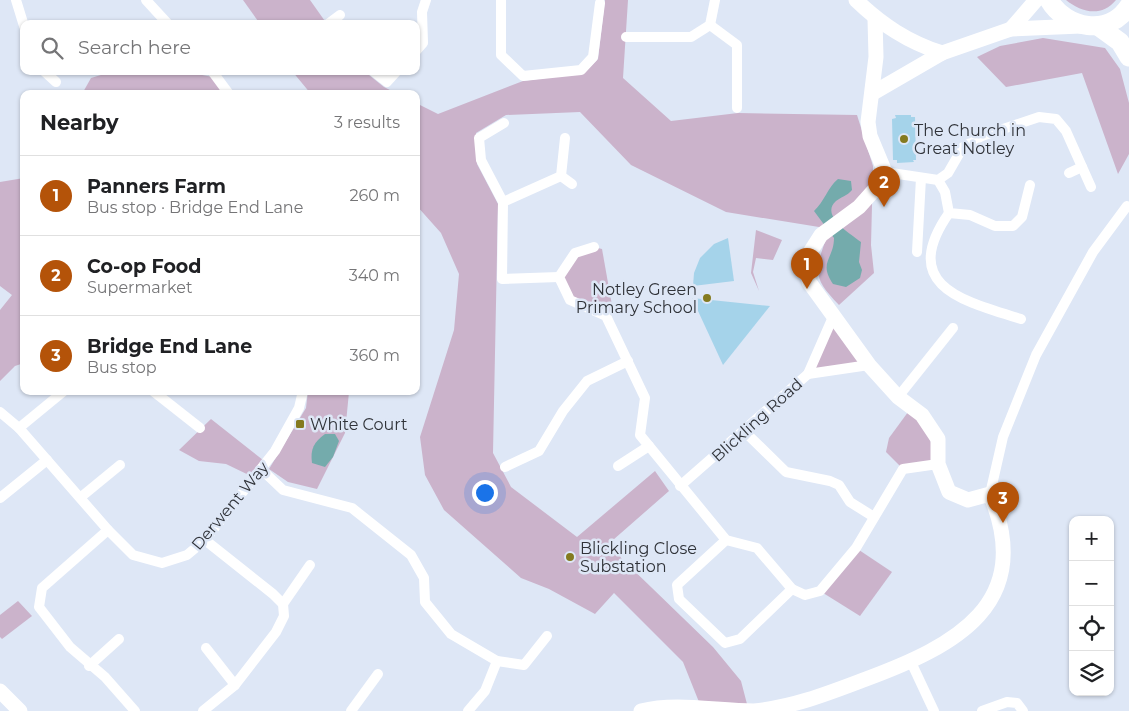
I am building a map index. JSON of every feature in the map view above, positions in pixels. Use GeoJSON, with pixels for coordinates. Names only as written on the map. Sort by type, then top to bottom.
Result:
{"type":"FeatureCollection","features":[{"type":"Feature","properties":{"kind":"highway"},"geometry":{"type":"LineString","coordinates":[[1049,0],[1063,17],[1090,26],[1120,42],[1129,57]]}},
{"type":"Feature","properties":{"kind":"highway"},"geometry":{"type":"LineString","coordinates":[[1090,26],[1118,18],[1129,6]]}},
{"type":"Feature","properties":{"kind":"street"},"geometry":{"type":"LineString","coordinates":[[16,0],[22,20]]}},
{"type":"Feature","properties":{"kind":"street"},"geometry":{"type":"LineString","coordinates":[[146,0],[164,20]]}},
{"type":"Feature","properties":{"kind":"street"},"geometry":{"type":"LineString","coordinates":[[420,48],[424,44],[422,12],[426,0]]}},
{"type":"Feature","properties":{"kind":"street"},"geometry":{"type":"LineString","coordinates":[[501,0],[501,55],[522,76],[581,70],[593,57],[600,2]]}},
{"type":"Feature","properties":{"kind":"street"},"geometry":{"type":"LineString","coordinates":[[626,36],[691,38],[710,25],[715,0]]}},
{"type":"Feature","properties":{"kind":"street"},"geometry":{"type":"LineString","coordinates":[[856,0],[875,19],[917,45],[942,53]]}},
{"type":"Feature","properties":{"kind":"street"},"geometry":{"type":"LineString","coordinates":[[1011,28],[1036,0]]}},
{"type":"Feature","properties":{"kind":"street"},"geometry":{"type":"LineString","coordinates":[[333,20],[340,15]]}},
{"type":"Feature","properties":{"kind":"street"},"geometry":{"type":"LineString","coordinates":[[875,19],[876,57],[868,122],[870,136],[885,172]]}},
{"type":"Feature","properties":{"kind":"street"},"geometry":{"type":"LineString","coordinates":[[710,25],[737,45],[737,108]]}},
{"type":"Feature","properties":{"kind":"street"},"geometry":{"type":"LineString","coordinates":[[873,93],[942,53],[1011,28],[1090,26]]}},
{"type":"Feature","properties":{"kind":"street"},"geometry":{"type":"LineString","coordinates":[[48,75],[56,82]]}},
{"type":"Feature","properties":{"kind":"street"},"geometry":{"type":"LineString","coordinates":[[215,75],[226,90]]}},
{"type":"Feature","properties":{"kind":"street"},"geometry":{"type":"LineString","coordinates":[[378,75],[387,82],[393,75]]}},
{"type":"Feature","properties":{"kind":"street"},"geometry":{"type":"LineString","coordinates":[[885,172],[938,180],[948,173],[963,147],[982,136],[1038,117],[1056,119],[1066,132],[1091,187]]}},
{"type":"Feature","properties":{"kind":"street"},"geometry":{"type":"LineString","coordinates":[[504,123],[479,138],[480,160],[503,202],[502,279],[559,277]]}},
{"type":"Feature","properties":{"kind":"street"},"geometry":{"type":"LineString","coordinates":[[561,176],[565,138]]}},
{"type":"Feature","properties":{"kind":"street"},"geometry":{"type":"LineString","coordinates":[[1069,173],[1082,168]]}},
{"type":"Feature","properties":{"kind":"street"},"geometry":{"type":"LineString","coordinates":[[885,172],[876,188],[859,207],[821,235],[807,257],[809,282],[869,365],[898,397],[922,415],[938,439],[938,464],[949,492],[968,500],[990,494]]}},
{"type":"Feature","properties":{"kind":"street"},"geometry":{"type":"LineString","coordinates":[[503,202],[561,176]]}},
{"type":"Feature","properties":{"kind":"street"},"geometry":{"type":"LineString","coordinates":[[561,176],[572,184]]}},
{"type":"Feature","properties":{"kind":"street"},"geometry":{"type":"LineString","coordinates":[[917,252],[921,178]]}},
{"type":"Feature","properties":{"kind":"street"},"geometry":{"type":"LineString","coordinates":[[938,180],[945,192],[949,213],[932,241],[930,259],[933,273],[948,290],[966,301],[1021,319]]}},
{"type":"Feature","properties":{"kind":"street"},"geometry":{"type":"LineString","coordinates":[[949,213],[970,215],[995,226],[1013,226],[1022,217],[1030,185]]}},
{"type":"Feature","properties":{"kind":"street"},"geometry":{"type":"LineString","coordinates":[[641,711],[669,707],[694,711],[753,711],[794,708],[911,662],[957,635],[976,619],[997,589],[1003,570],[996,508],[990,494],[1003,437],[1036,355],[1093,252],[1126,206]]}},
{"type":"Feature","properties":{"kind":"street"},"geometry":{"type":"LineString","coordinates":[[559,277],[575,253],[594,247]]}},
{"type":"Feature","properties":{"kind":"street"},"geometry":{"type":"LineString","coordinates":[[559,277],[570,300],[606,316],[645,398],[640,435],[648,446],[726,540],[757,548],[792,589],[805,595],[820,591],[856,548],[903,469],[938,464]]}},
{"type":"Feature","properties":{"kind":"street","name":"Blickling Road"},"geometry":{"type":"LineString","coordinates":[[680,486],[745,432],[808,374],[833,317]]}},
{"type":"Feature","properties":{"kind":"street"},"geometry":{"type":"LineString","coordinates":[[898,397],[954,323]]}},
{"type":"Feature","properties":{"kind":"street"},"geometry":{"type":"LineString","coordinates":[[505,467],[539,452],[563,411],[587,381],[628,361]]}},
{"type":"Feature","properties":{"kind":"street"},"geometry":{"type":"LineString","coordinates":[[808,374],[869,365]]}},
{"type":"Feature","properties":{"kind":"street"},"geometry":{"type":"LineString","coordinates":[[19,428],[59,395]]}},
{"type":"Feature","properties":{"kind":"street"},"geometry":{"type":"LineString","coordinates":[[159,395],[200,428]]}},
{"type":"Feature","properties":{"kind":"street","name":"Derwent Way"},"geometry":{"type":"LineString","coordinates":[[0,412],[19,428],[108,530],[133,555],[162,564],[187,555],[205,540],[262,470],[300,408],[302,395]]}},
{"type":"Feature","properties":{"kind":"street"},"geometry":{"type":"LineString","coordinates":[[745,432],[786,472],[830,481],[839,485],[850,502],[874,517]]}},
{"type":"Feature","properties":{"kind":"street"},"geometry":{"type":"LineString","coordinates":[[618,466],[648,446]]}},
{"type":"Feature","properties":{"kind":"street"},"geometry":{"type":"LineString","coordinates":[[0,498],[47,460]]}},
{"type":"Feature","properties":{"kind":"street"},"geometry":{"type":"LineString","coordinates":[[81,497],[120,465]]}},
{"type":"Feature","properties":{"kind":"street"},"geometry":{"type":"LineString","coordinates":[[262,470],[283,490],[352,508],[411,555],[424,578],[425,602],[451,634],[497,661],[524,666],[547,636]]}},
{"type":"Feature","properties":{"kind":"street"},"geometry":{"type":"LineString","coordinates":[[108,530],[42,588],[39,607],[70,647],[89,666],[105,677],[135,711]]}},
{"type":"Feature","properties":{"kind":"street"},"geometry":{"type":"LineString","coordinates":[[205,540],[283,604]]}},
{"type":"Feature","properties":{"kind":"street"},"geometry":{"type":"LineString","coordinates":[[726,540],[676,585],[679,599],[725,643],[740,639],[792,589]]}},
{"type":"Feature","properties":{"kind":"street"},"geometry":{"type":"LineString","coordinates":[[203,711],[235,685],[276,632],[284,616],[283,604],[310,564]]}},
{"type":"Feature","properties":{"kind":"street"},"geometry":{"type":"LineString","coordinates":[[89,666],[119,639]]}},
{"type":"Feature","properties":{"kind":"street"},"geometry":{"type":"LineString","coordinates":[[206,648],[235,685]]}},
{"type":"Feature","properties":{"kind":"street"},"geometry":{"type":"LineString","coordinates":[[468,711],[485,691],[497,661]]}},
{"type":"Feature","properties":{"kind":"street"},"geometry":{"type":"LineString","coordinates":[[911,662],[934,711]]}},
{"type":"Feature","properties":{"kind":"street"},"geometry":{"type":"LineString","coordinates":[[351,711],[378,674]]}},
{"type":"Feature","properties":{"kind":"street"},"geometry":{"type":"LineString","coordinates":[[0,691],[20,711]]}},
{"type":"Feature","properties":{"kind":"street"},"geometry":{"type":"LineString","coordinates":[[982,711],[1007,702],[1017,703],[1023,711]]}},
{"type":"Feature","properties":{"kind":"shaded area"},"geometry":{"type":"Polygon","coordinates":[[[243,0],[310,0],[324,20],[257,20],[243,0]]]}},
{"type":"Feature","properties":{"kind":"shaded area"},"geometry":{"type":"Polygon","coordinates":[[[605,0],[628,0],[623,78],[671,121],[738,113],[857,115],[873,166],[871,245],[874,273],[839,305],[825,290],[819,276],[819,262],[825,242],[819,227],[726,212],[631,165],[580,112],[506,115],[476,133],[477,164],[498,204],[493,453],[511,487],[577,537],[655,471],[669,491],[613,540],[621,558],[713,647],[741,681],[747,704],[699,702],[683,662],[614,593],[595,614],[549,589],[521,578],[444,510],[425,475],[420,437],[454,330],[459,274],[441,233],[420,209],[420,105],[438,114],[523,81],[584,73],[598,59],[605,0]]]}},
{"type":"Feature","properties":{"kind":"shaded area"},"geometry":{"type":"Polygon","coordinates":[[[1066,0],[1116,0],[1104,9],[1091,11],[1078,8],[1066,0]]]}},
{"type":"Feature","properties":{"kind":"shaded area"},"geometry":{"type":"Polygon","coordinates":[[[1043,38],[1105,48],[1120,69],[1129,103],[1129,154],[1118,174],[1082,73],[1006,87],[977,57],[1000,46],[1043,38]]]}},
{"type":"Feature","properties":{"kind":"shaded area"},"geometry":{"type":"Polygon","coordinates":[[[101,75],[202,75],[218,78],[226,90],[84,90],[91,78],[101,75]]]}},
{"type":"Feature","properties":{"kind":"shaded area"},"geometry":{"type":"Polygon","coordinates":[[[295,75],[369,75],[390,90],[308,90],[295,75]]]}},
{"type":"Feature","properties":{"kind":"shaded area"},"geometry":{"type":"Polygon","coordinates":[[[20,179],[20,364],[15,366],[0,381],[0,310],[12,295],[0,286],[0,182],[20,179]]]}},
{"type":"Feature","properties":{"kind":"shaded area"},"geometry":{"type":"Polygon","coordinates":[[[838,179],[851,181],[852,190],[836,201],[832,207],[834,219],[861,242],[859,262],[862,270],[860,278],[846,287],[833,284],[829,277],[827,265],[834,238],[814,211],[838,179]]]}},
{"type":"Feature","properties":{"kind":"shaded area"},"geometry":{"type":"Polygon","coordinates":[[[756,230],[782,240],[773,260],[756,258],[753,272],[759,291],[751,273],[756,230]]]}},
{"type":"Feature","properties":{"kind":"shaded area"},"geometry":{"type":"Polygon","coordinates":[[[594,247],[602,249],[613,311],[606,316],[570,300],[559,277],[575,253],[594,247]]]}},
{"type":"Feature","properties":{"kind":"shaded area"},"geometry":{"type":"Polygon","coordinates":[[[833,317],[869,365],[808,374],[833,317]]]}},
{"type":"Feature","properties":{"kind":"shaded area"},"geometry":{"type":"Polygon","coordinates":[[[308,395],[349,395],[345,433],[317,489],[288,482],[269,469],[306,408],[308,395]]]}},
{"type":"Feature","properties":{"kind":"shaded area"},"geometry":{"type":"Polygon","coordinates":[[[911,408],[922,415],[938,464],[903,469],[886,452],[889,438],[911,408]]]}},
{"type":"Feature","properties":{"kind":"shaded area"},"geometry":{"type":"Polygon","coordinates":[[[211,419],[263,460],[255,478],[226,464],[199,461],[179,450],[211,419]]]}},
{"type":"Feature","properties":{"kind":"shaded area"},"geometry":{"type":"Polygon","coordinates":[[[325,434],[335,434],[339,441],[333,457],[325,467],[312,463],[312,454],[314,446],[325,434]]]}},
{"type":"Feature","properties":{"kind":"shaded area"},"geometry":{"type":"Polygon","coordinates":[[[856,548],[892,572],[860,616],[820,591],[856,548]]]}},
{"type":"Feature","properties":{"kind":"shaded area"},"geometry":{"type":"Polygon","coordinates":[[[18,601],[32,616],[2,639],[0,637],[0,615],[18,601]]]}},
{"type":"Feature","properties":{"kind":"building","name":"The Church in Great Notley"},"geometry":{"type":"Polygon","coordinates":[[[895,115],[911,115],[911,117],[915,117],[916,160],[913,160],[914,162],[897,163],[897,160],[893,160],[892,119],[896,118],[895,115]]]}},
{"type":"Feature","properties":{"kind":"building"},"geometry":{"type":"Polygon","coordinates":[[[728,238],[734,281],[693,286],[694,273],[700,258],[714,244],[728,238]]]}},
{"type":"Feature","properties":{"kind":"building"},"geometry":{"type":"Polygon","coordinates":[[[692,298],[770,306],[723,365],[692,298]]]}},
{"type":"Feature","properties":{"kind":"place","name":"The Church in Great Notley"},"geometry":{"type":"Point","coordinates":[904,139]}},
{"type":"Feature","properties":{"kind":"place","name":"Co-op Food"},"geometry":{"type":"Point","coordinates":[884,207]}},
{"type":"Feature","properties":{"kind":"place","name":"Panners Farm"},"geometry":{"type":"Point","coordinates":[807,289]}},
{"type":"Feature","properties":{"kind":"place","name":"Notley Green Primary School"},"geometry":{"type":"Point","coordinates":[707,298]}},
{"type":"Feature","properties":{"kind":"place","name":"White Court"},"geometry":{"type":"Point","coordinates":[300,424]}},
{"type":"Feature","properties":{"kind":"place","name":"Bridge End Lane"},"geometry":{"type":"Point","coordinates":[1003,523]}},
{"type":"Feature","properties":{"kind":"place","name":"Blickling Close Substation"},"geometry":{"type":"Point","coordinates":[570,557]}}]}
